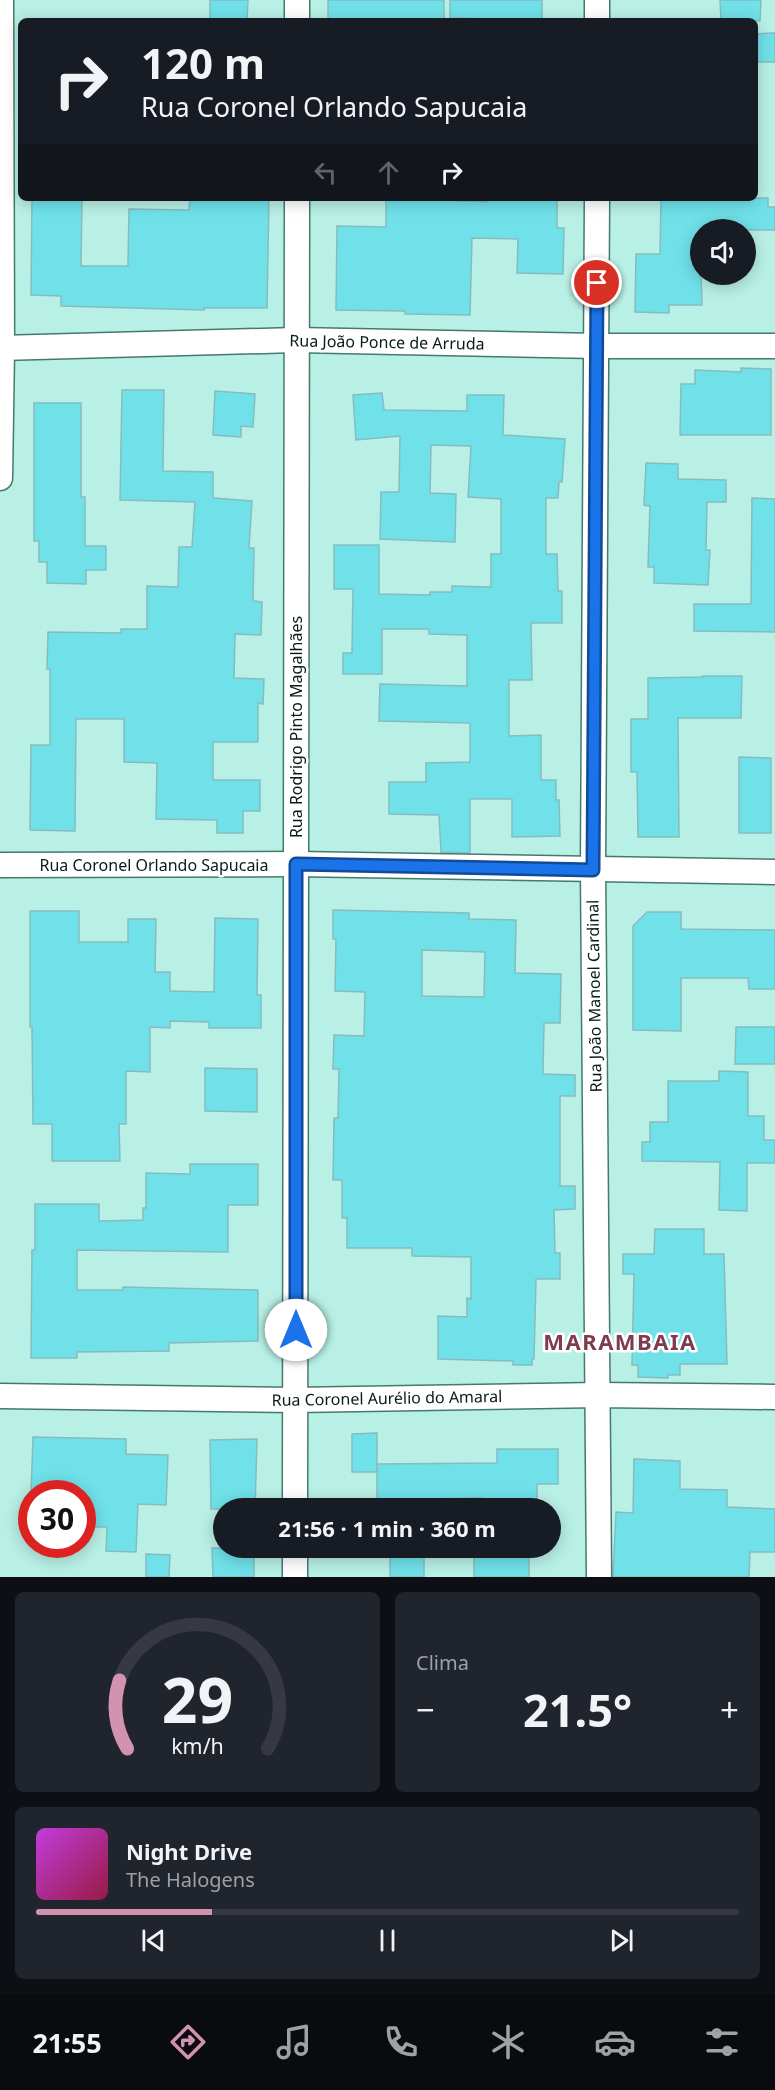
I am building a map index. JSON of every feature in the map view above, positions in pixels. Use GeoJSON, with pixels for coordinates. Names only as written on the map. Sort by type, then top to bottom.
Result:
{"type":"FeatureCollection","features":[{"type":"Feature","properties":{"kind":"street"},"geometry":{"type":"LineString","coordinates":[[0,478],[1,0]]}},
{"type":"Feature","properties":{"kind":"street"},"geometry":{"type":"LineString","coordinates":[[297,0],[297,18]]}},
{"type":"Feature","properties":{"kind":"street"},"geometry":{"type":"LineString","coordinates":[[597,0],[597,18]]}},
{"type":"Feature","properties":{"kind":"street","name":"Rua Rodrigo Pinto Magalhães"},"geometry":{"type":"LineString","coordinates":[[295,1498],[297,201]]}},
{"type":"Feature","properties":{"kind":"street","name":"Rua João Manoel Cardinal"},"geometry":{"type":"LineString","coordinates":[[597,201],[593,870],[599,1577]]}},
{"type":"Feature","properties":{"kind":"street","name":"Rua João Ponce de Arruda"},"geometry":{"type":"LineString","coordinates":[[1,348],[296,340],[597,346],[775,346]]}},
{"type":"Feature","properties":{"kind":"street","name":"Rua Coronel Orlando Sapucaia"},"geometry":{"type":"LineString","coordinates":[[0,866],[296,864],[775,872]]}},
{"type":"Feature","properties":{"kind":"street","name":"Rua Coronel Aurélio do Amaral"},"geometry":{"type":"LineString","coordinates":[[0,1396],[296,1400],[599,1395],[775,1397]]}},
{"type":"Feature","properties":{"kind":"street"},"geometry":{"type":"LineString","coordinates":[[295,1558],[295,1577]]}},
{"type":"Feature","properties":{"kind":"building"},"geometry":{"type":"Polygon","coordinates":[[[210,0],[248,0],[247,18],[210,18],[210,0]]]}},
{"type":"Feature","properties":{"kind":"building"},"geometry":{"type":"Polygon","coordinates":[[[328,0],[444,0],[444,18],[328,18],[328,0]]]}},
{"type":"Feature","properties":{"kind":"building"},"geometry":{"type":"Polygon","coordinates":[[[450,0],[542,0],[542,18],[450,18],[450,0]]]}},
{"type":"Feature","properties":{"kind":"building"},"geometry":{"type":"Polygon","coordinates":[[[720,0],[761,0],[760,21],[758,18],[721,18],[720,0]]]}},
{"type":"Feature","properties":{"kind":"building"},"geometry":{"type":"Polygon","coordinates":[[[775,33],[775,62],[758,62],[758,34],[775,33]]]}},
{"type":"Feature","properties":{"kind":"building"},"geometry":{"type":"Polygon","coordinates":[[[758,198],[768,198],[768,207],[775,207],[775,230],[756,230],[756,219],[690,219],[690,285],[701,285],[702,305],[669,305],[669,313],[635,312],[636,254],[660,254],[661,201],[758,201],[758,198]]]}},
{"type":"Feature","properties":{"kind":"building"},"geometry":{"type":"Polygon","coordinates":[[[32,201],[82,201],[81,266],[128,266],[129,209],[189,210],[190,201],[269,201],[267,308],[204,308],[204,310],[61,306],[61,296],[31,295],[32,201]]]}},
{"type":"Feature","properties":{"kind":"building"},"geometry":{"type":"Polygon","coordinates":[[[386,201],[557,201],[557,228],[564,228],[563,274],[517,273],[518,239],[472,238],[470,315],[336,310],[337,226],[386,227],[386,201]]]}},
{"type":"Feature","properties":{"kind":"building"},"geometry":{"type":"Polygon","coordinates":[[[741,368],[771,369],[771,435],[680,435],[681,384],[695,384],[695,370],[741,372],[741,368]]]}},
{"type":"Feature","properties":{"kind":"building"},"geometry":{"type":"Polygon","coordinates":[[[122,390],[164,390],[163,471],[213,472],[213,498],[252,501],[249,548],[254,548],[253,601],[262,602],[261,635],[235,634],[234,678],[264,679],[263,704],[258,703],[258,742],[213,742],[213,780],[260,780],[260,811],[243,811],[243,833],[217,833],[217,820],[156,819],[157,763],[124,762],[124,719],[76,719],[75,831],[30,830],[31,745],[50,745],[48,632],[121,633],[121,629],[147,629],[147,586],[178,587],[179,547],[192,547],[195,502],[120,500],[122,390]]]}},
{"type":"Feature","properties":{"kind":"building"},"geometry":{"type":"Polygon","coordinates":[[[215,391],[255,394],[253,427],[241,426],[241,437],[213,435],[215,391]]]}},
{"type":"Feature","properties":{"kind":"building"},"geometry":{"type":"Polygon","coordinates":[[[382,393],[384,410],[467,411],[467,395],[504,395],[503,435],[565,439],[562,482],[559,482],[558,498],[546,498],[546,554],[557,554],[558,591],[562,591],[562,623],[531,623],[532,680],[509,680],[509,736],[541,735],[541,780],[556,780],[560,836],[512,837],[512,799],[470,799],[470,853],[441,852],[439,815],[389,814],[389,782],[426,782],[426,763],[470,762],[470,723],[379,721],[380,684],[467,686],[467,635],[429,634],[429,629],[382,629],[382,674],[343,674],[343,653],[352,653],[353,589],[334,589],[334,545],[379,545],[379,594],[430,595],[430,592],[452,592],[452,586],[491,587],[491,554],[501,554],[501,499],[468,497],[471,446],[431,445],[430,493],[456,494],[455,542],[380,539],[381,492],[399,492],[400,436],[356,440],[353,395],[382,393]]]}},
{"type":"Feature","properties":{"kind":"building"},"geometry":{"type":"Polygon","coordinates":[[[34,403],[81,403],[81,497],[85,497],[85,546],[106,546],[106,570],[86,570],[86,584],[47,583],[47,562],[39,562],[39,541],[34,541],[34,403]]]}},
{"type":"Feature","properties":{"kind":"building"},"geometry":{"type":"Polygon","coordinates":[[[646,463],[678,464],[678,479],[726,480],[726,502],[707,502],[706,550],[710,550],[708,585],[654,583],[654,567],[648,567],[650,506],[644,505],[646,463]]]}},
{"type":"Feature","properties":{"kind":"building"},"geometry":{"type":"Polygon","coordinates":[[[752,498],[775,499],[775,632],[694,631],[694,604],[751,604],[752,498]]]}},
{"type":"Feature","properties":{"kind":"building"},"geometry":{"type":"Polygon","coordinates":[[[742,676],[741,718],[678,718],[679,837],[638,837],[637,772],[631,772],[631,719],[648,719],[648,678],[742,676]]]}},
{"type":"Feature","properties":{"kind":"building"},"geometry":{"type":"Polygon","coordinates":[[[739,757],[771,758],[771,833],[739,833],[739,757]]]}},
{"type":"Feature","properties":{"kind":"building"},"geometry":{"type":"Polygon","coordinates":[[[333,910],[469,913],[469,919],[516,920],[515,973],[561,974],[560,1023],[544,1023],[543,1074],[575,1075],[575,1096],[560,1096],[560,1186],[575,1186],[575,1209],[554,1210],[555,1253],[560,1253],[560,1279],[536,1279],[532,1365],[513,1365],[513,1361],[438,1359],[438,1316],[467,1317],[467,1298],[471,1299],[471,1257],[412,1256],[412,1248],[347,1248],[347,1218],[342,1218],[342,1180],[333,1180],[334,1118],[338,1118],[339,1069],[333,1069],[334,1035],[364,1036],[365,992],[335,991],[336,939],[333,939],[333,910]],[[422,950],[422,996],[484,997],[485,952],[422,950]]]}},
{"type":"Feature","properties":{"kind":"building"},"geometry":{"type":"Polygon","coordinates":[[[30,911],[79,911],[79,942],[128,942],[128,919],[156,919],[155,972],[170,972],[170,991],[214,992],[215,918],[258,919],[257,995],[261,995],[261,1028],[209,1028],[209,1022],[170,1021],[170,1028],[150,1027],[150,1072],[126,1071],[126,1124],[119,1124],[120,1161],[52,1161],[52,1124],[33,1124],[30,911]]]}},
{"type":"Feature","properties":{"kind":"building"},"geometry":{"type":"Polygon","coordinates":[[[647,912],[681,912],[681,929],[775,930],[775,989],[749,989],[748,978],[681,978],[681,1031],[633,1030],[633,926],[647,912]]]}},
{"type":"Feature","properties":{"kind":"building"},"geometry":{"type":"Polygon","coordinates":[[[736,1027],[775,1027],[775,1064],[735,1064],[736,1027]]]}},
{"type":"Feature","properties":{"kind":"building"},"geometry":{"type":"Polygon","coordinates":[[[205,1068],[257,1069],[257,1112],[205,1111],[205,1068]]]}},
{"type":"Feature","properties":{"kind":"building"},"geometry":{"type":"Polygon","coordinates":[[[719,1071],[748,1072],[748,1116],[764,1116],[764,1140],[775,1140],[775,1163],[747,1163],[747,1211],[719,1210],[720,1162],[642,1161],[642,1142],[650,1142],[650,1122],[668,1122],[668,1081],[719,1081],[719,1071]]]}},
{"type":"Feature","properties":{"kind":"building"},"geometry":{"type":"Polygon","coordinates":[[[190,1164],[258,1164],[258,1205],[228,1205],[228,1252],[77,1250],[77,1290],[123,1290],[123,1287],[258,1290],[258,1341],[169,1343],[169,1351],[77,1352],[77,1358],[31,1358],[32,1250],[35,1250],[35,1204],[99,1204],[99,1221],[143,1220],[143,1208],[146,1208],[146,1173],[190,1174],[190,1164]]]}},
{"type":"Feature","properties":{"kind":"building"},"geometry":{"type":"Polygon","coordinates":[[[655,1229],[704,1229],[704,1254],[724,1254],[727,1364],[680,1364],[680,1375],[668,1375],[668,1378],[638,1377],[638,1365],[632,1365],[634,1274],[623,1274],[623,1254],[654,1254],[655,1229]]]}},
{"type":"Feature","properties":{"kind":"building"},"geometry":{"type":"Polygon","coordinates":[[[377,1433],[377,1472],[352,1472],[352,1434],[377,1433]]]}},
{"type":"Feature","properties":{"kind":"building"},"geometry":{"type":"Polygon","coordinates":[[[33,1437],[126,1439],[126,1454],[168,1455],[166,1505],[138,1504],[136,1552],[106,1551],[107,1527],[96,1527],[96,1480],[31,1480],[33,1437]]]}},
{"type":"Feature","properties":{"kind":"building"},"geometry":{"type":"Polygon","coordinates":[[[257,1439],[255,1498],[213,1498],[213,1509],[211,1509],[210,1440],[257,1439]]]}},
{"type":"Feature","properties":{"kind":"building"},"geometry":{"type":"Polygon","coordinates":[[[497,1449],[558,1449],[558,1484],[537,1484],[537,1498],[377,1498],[377,1464],[497,1463],[497,1449]]]}},
{"type":"Feature","properties":{"kind":"building"},"geometry":{"type":"Polygon","coordinates":[[[634,1459],[680,1461],[680,1489],[727,1490],[727,1507],[775,1509],[775,1552],[750,1552],[749,1577],[613,1577],[616,1512],[633,1513],[634,1459]]]}},
{"type":"Feature","properties":{"kind":"building"},"geometry":{"type":"Polygon","coordinates":[[[212,1548],[213,1558],[254,1558],[254,1577],[213,1577],[212,1548]]]}},
{"type":"Feature","properties":{"kind":"building"},"geometry":{"type":"Polygon","coordinates":[[[146,1554],[170,1555],[169,1577],[146,1577],[146,1554]]]}},
{"type":"Feature","properties":{"kind":"building"},"geometry":{"type":"Polygon","coordinates":[[[390,1558],[424,1558],[424,1577],[390,1577],[390,1558]]]}},
{"type":"Feature","properties":{"kind":"building"},"geometry":{"type":"Polygon","coordinates":[[[474,1558],[529,1558],[529,1577],[474,1577],[474,1558]]]}},
{"type":"Feature","properties":{"kind":"district","name":"MARAMBAIA"},"geometry":{"type":"Point","coordinates":[620,1341]}},
{"type":"Feature","properties":{"kind":"route"},"geometry":{"type":"LineString","coordinates":[[296,1330],[296,864],[593,870],[597,283]]}}]}
